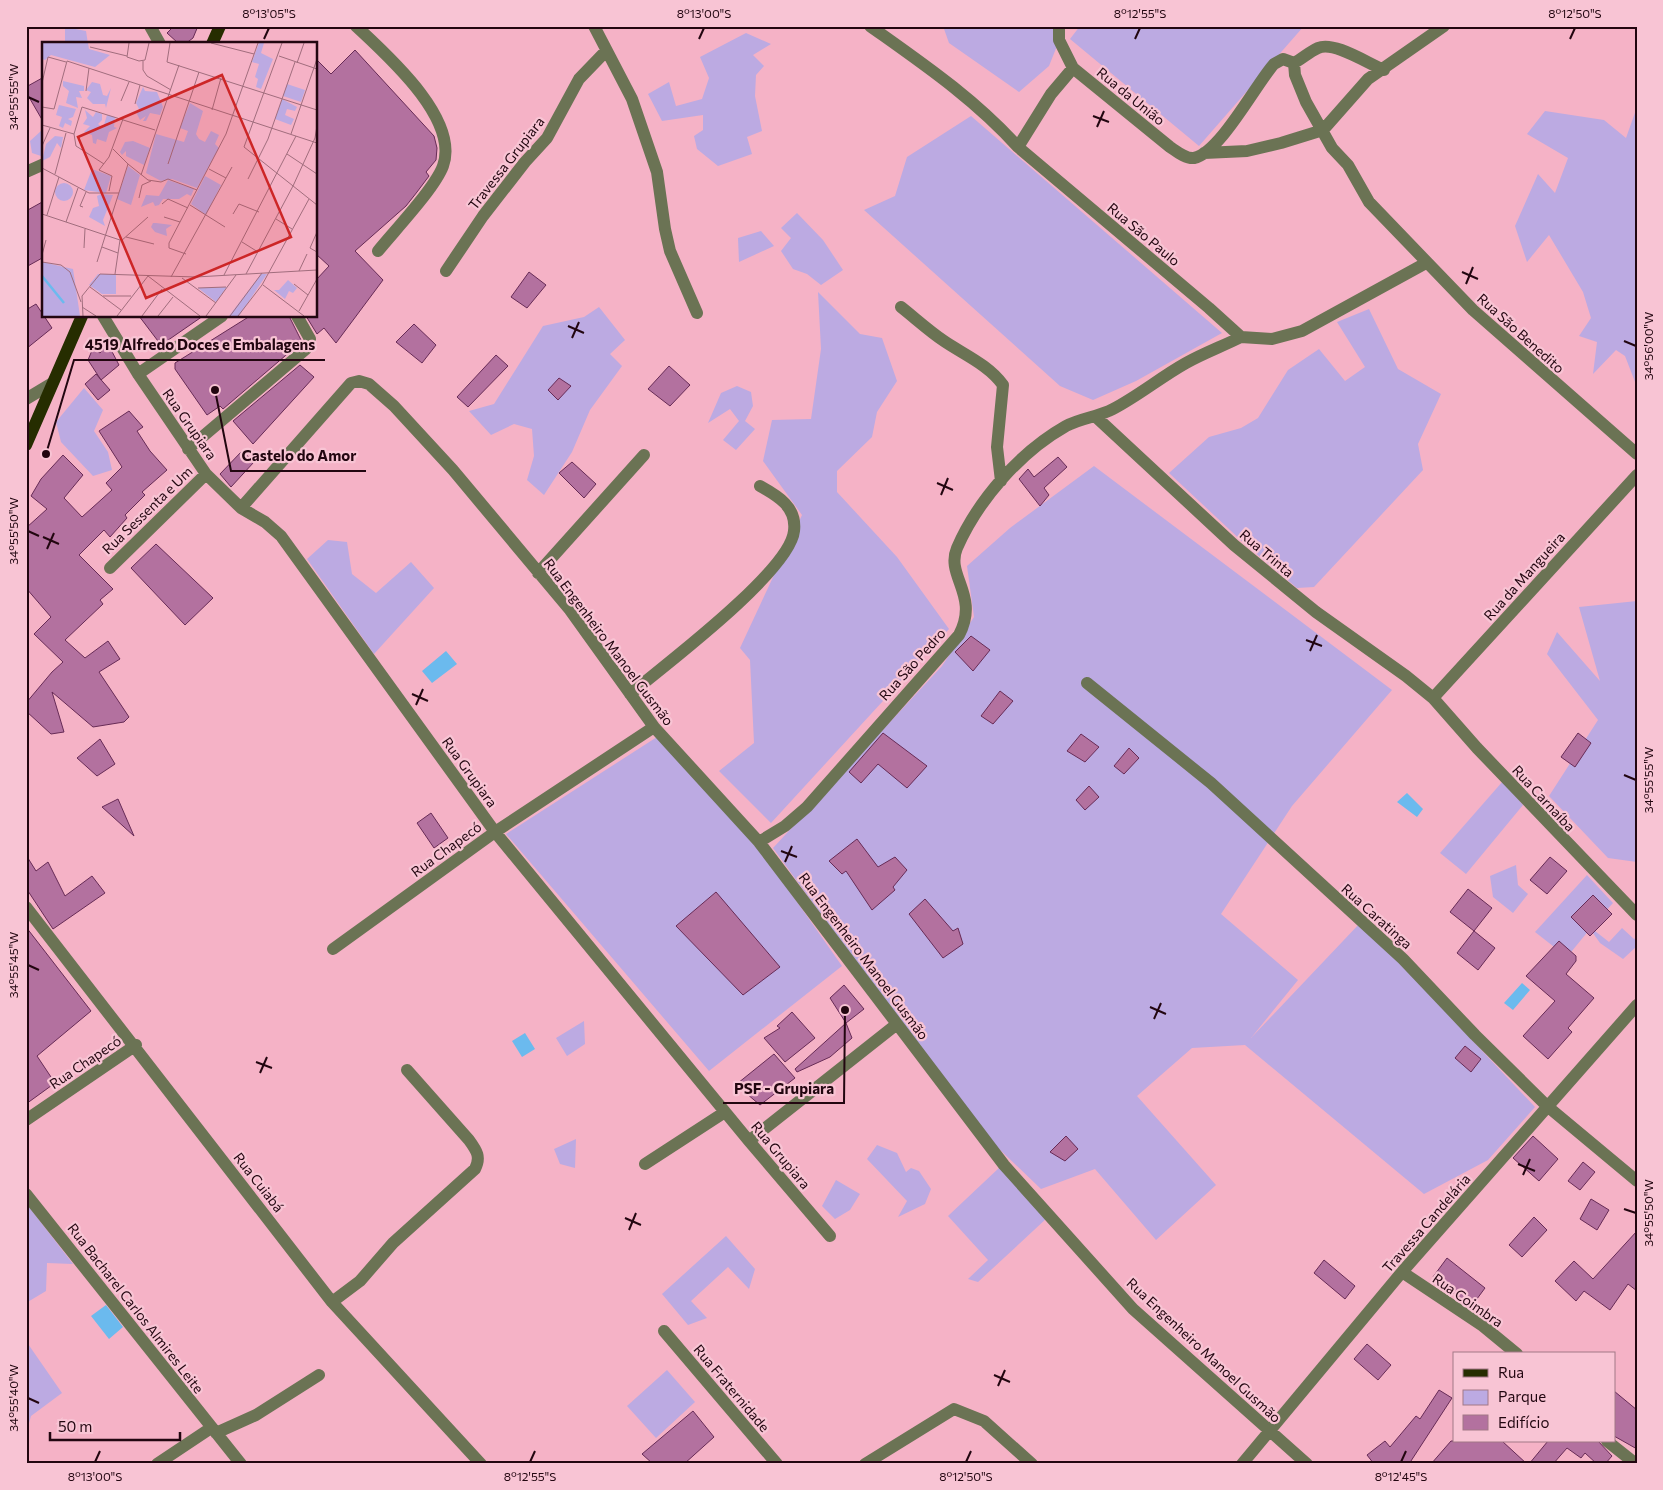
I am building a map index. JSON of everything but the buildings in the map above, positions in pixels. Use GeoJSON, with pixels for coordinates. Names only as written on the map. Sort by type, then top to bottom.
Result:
{"type":"FeatureCollection","features":[{"type":"Feature","properties":{"kind":"main road"},"geometry":{"type":"LineString","coordinates":[[213,42],[220,26]]}},
{"type":"Feature","properties":{"kind":"main road"},"geometry":{"type":"LineString","coordinates":[[26,445],[81,318]]}},
{"type":"Feature","properties":{"kind":"street"},"geometry":{"type":"LineString","coordinates":[[150,26],[159,42]]}},
{"type":"Feature","properties":{"kind":"street"},"geometry":{"type":"LineString","coordinates":[[356,26],[392,60],[416,89],[436,120],[447,147],[443,167],[434,182],[378,251]]}},
{"type":"Feature","properties":{"kind":"street"},"geometry":{"type":"LineString","coordinates":[[594,26],[632,99],[657,172],[670,251],[697,313]]}},
{"type":"Feature","properties":{"kind":"street","name":"Rua São Paulo"},"geometry":{"type":"LineString","coordinates":[[870,26],[966,97],[1002,129],[1018,148],[1241,337]]}},
{"type":"Feature","properties":{"kind":"street","name":"Rua da União"},"geometry":{"type":"LineString","coordinates":[[1060,26],[1059,40],[1073,68],[1170,147],[1185,156],[1194,158],[1204,153]]}},
{"type":"Feature","properties":{"kind":"street"},"geometry":{"type":"LineString","coordinates":[[1204,153],[1247,151],[1282,143],[1323,130],[1368,79],[1384,70],[1444,26]]}},
{"type":"Feature","properties":{"kind":"street"},"geometry":{"type":"LineString","coordinates":[[1204,153],[1224,133],[1274,64],[1283,60],[1294,63],[1318,48],[1328,46],[1337,48],[1384,70]]}},
{"type":"Feature","properties":{"kind":"street","name":"Travessa Grupiara"},"geometry":{"type":"LineString","coordinates":[[446,271],[483,216],[525,162],[547,138],[579,79],[606,51]]}},
{"type":"Feature","properties":{"kind":"street","name":"Rua São Benedito"},"geometry":{"type":"LineString","coordinates":[[1294,63],[1300,88],[1332,148],[1348,165],[1369,202],[1473,310],[1637,454]]}},
{"type":"Feature","properties":{"kind":"street"},"geometry":{"type":"LineString","coordinates":[[1018,148],[1051,94],[1073,68]]}},
{"type":"Feature","properties":{"kind":"street"},"geometry":{"type":"LineString","coordinates":[[26,172],[42,165]]}},
{"type":"Feature","properties":{"kind":"street"},"geometry":{"type":"LineString","coordinates":[[1241,337],[1272,338],[1302,331],[1426,263]]}},
{"type":"Feature","properties":{"kind":"street"},"geometry":{"type":"LineString","coordinates":[[901,307],[944,342],[985,368],[1002,385],[997,447],[1001,481]]}},
{"type":"Feature","properties":{"kind":"street","name":"Rua Grupiara"},"geometry":{"type":"LineString","coordinates":[[104,318],[138,374],[206,474],[241,508],[265,522],[281,536],[495,832],[749,1141],[830,1236]]}},
{"type":"Feature","properties":{"kind":"street"},"geometry":{"type":"LineString","coordinates":[[138,374],[219,318]]}},
{"type":"Feature","properties":{"kind":"street"},"geometry":{"type":"LineString","coordinates":[[188,449],[306,349],[310,339],[298,318]]}},
{"type":"Feature","properties":{"kind":"street","name":"Rua São Pedro"},"geometry":{"type":"LineString","coordinates":[[759,842],[785,826],[807,808],[958,635],[966,613],[966,599],[954,565],[954,556],[965,532],[1001,481],[1027,454],[1066,426],[1111,410],[1187,363],[1241,337]]}},
{"type":"Feature","properties":{"kind":"street","name":"Rua Engenheiro Manoel Gusmão"},"geometry":{"type":"LineString","coordinates":[[241,508],[347,388],[359,381],[369,384],[453,470],[570,610],[654,728],[759,842],[1004,1165],[1133,1308],[1307,1464]]}},
{"type":"Feature","properties":{"kind":"street"},"geometry":{"type":"LineString","coordinates":[[26,399],[51,384]]}},
{"type":"Feature","properties":{"kind":"street","name":"Rua Trinta"},"geometry":{"type":"LineString","coordinates":[[1095,416],[1248,556],[1316,612],[1406,676],[1433,698]]}},
{"type":"Feature","properties":{"kind":"street"},"geometry":{"type":"LineString","coordinates":[[538,572],[644,455]]}},
{"type":"Feature","properties":{"kind":"street","name":"Rua Sessenta e Um"},"geometry":{"type":"LineString","coordinates":[[110,568],[206,474]]}},
{"type":"Feature","properties":{"kind":"street","name":"Rua da Mangueira"},"geometry":{"type":"LineString","coordinates":[[1433,698],[1637,475]]}},
{"type":"Feature","properties":{"kind":"street"},"geometry":{"type":"LineString","coordinates":[[630,694],[741,601],[785,554],[792,541],[794,519],[789,506],[760,486]]}},
{"type":"Feature","properties":{"kind":"street","name":"Rua Caratinga"},"geometry":{"type":"LineString","coordinates":[[1088,683],[1226,796],[1403,959],[1475,1035],[1548,1106],[1637,1181]]}},
{"type":"Feature","properties":{"kind":"street","name":"Rua Carnaíba"},"geometry":{"type":"LineString","coordinates":[[1433,698],[1504,776],[1637,915]]}},
{"type":"Feature","properties":{"kind":"street","name":"Rua Chapecó"},"geometry":{"type":"LineString","coordinates":[[333,949],[495,832],[654,728]]}},
{"type":"Feature","properties":{"kind":"street","name":"Rua Cuiabá"},"geometry":{"type":"LineString","coordinates":[[26,907],[136,1045],[332,1302],[481,1464]]}},
{"type":"Feature","properties":{"kind":"street","name":"Travessa Candelária"},"geometry":{"type":"LineString","coordinates":[[1242,1464],[1402,1272],[1637,1005]]}},
{"type":"Feature","properties":{"kind":"street"},"geometry":{"type":"LineString","coordinates":[[749,1141],[898,1024]]}},
{"type":"Feature","properties":{"kind":"street","name":"Rua Chapecó"},"geometry":{"type":"LineString","coordinates":[[26,1120],[136,1045]]}},
{"type":"Feature","properties":{"kind":"street"},"geometry":{"type":"LineString","coordinates":[[332,1302],[360,1281],[392,1243],[475,1169],[479,1160],[477,1152],[469,1140],[407,1070]]}},
{"type":"Feature","properties":{"kind":"street"},"geometry":{"type":"LineString","coordinates":[[645,1164],[725,1112]]}},
{"type":"Feature","properties":{"kind":"street","name":"Rua Bacharel Carlos Almires Leite"},"geometry":{"type":"LineString","coordinates":[[26,1194],[241,1464]]}},
{"type":"Feature","properties":{"kind":"street","name":"Rua Coimbra"},"geometry":{"type":"LineString","coordinates":[[1402,1272],[1484,1326],[1515,1352]]}},
{"type":"Feature","properties":{"kind":"street","name":"Rua Fraternidade"},"geometry":{"type":"LineString","coordinates":[[664,1332],[777,1464]]}},
{"type":"Feature","properties":{"kind":"street"},"geometry":{"type":"LineString","coordinates":[[157,1464],[214,1430],[256,1415],[319,1375]]}},
{"type":"Feature","properties":{"kind":"street"},"geometry":{"type":"LineString","coordinates":[[865,1464],[948,1410],[954,1409],[984,1421],[1032,1464]]}},
{"type":"Feature","properties":{"kind":"street"},"geometry":{"type":"LineString","coordinates":[[1609,1442],[1636,1464]]}},
{"type":"Feature","properties":{"kind":"green space"},"geometry":{"type":"Polygon","coordinates":[[[943,26],[1065,26],[1049,66],[1019,92],[949,43],[943,26]]]}},
{"type":"Feature","properties":{"kind":"green space"},"geometry":{"type":"Polygon","coordinates":[[[1080,26],[1304,26],[1199,146],[1070,39],[1080,26]]]}},
{"type":"Feature","properties":{"kind":"green space"},"geometry":{"type":"Polygon","coordinates":[[[65,27],[86,31],[88,42],[65,42],[65,27]]]}},
{"type":"Feature","properties":{"kind":"green space"},"geometry":{"type":"Polygon","coordinates":[[[746,33],[771,44],[753,55],[764,66],[756,75],[755,96],[762,131],[747,137],[752,154],[718,166],[697,149],[694,136],[703,130],[703,115],[662,121],[648,94],[669,82],[676,106],[702,99],[709,78],[700,57],[746,33]]]}},
{"type":"Feature","properties":{"kind":"green space"},"geometry":{"type":"Polygon","coordinates":[[[1637,107],[1637,387],[1625,356],[1616,350],[1593,374],[1597,342],[1579,336],[1591,318],[1583,292],[1549,235],[1527,262],[1515,226],[1538,174],[1555,193],[1568,158],[1527,134],[1545,111],[1604,120],[1626,138],[1637,107]]]}},
{"type":"Feature","properties":{"kind":"green space"},"geometry":{"type":"Polygon","coordinates":[[[971,116],[1222,333],[1136,381],[1093,400],[1060,386],[864,210],[895,196],[907,157],[971,116]]]}},
{"type":"Feature","properties":{"kind":"green space"},"geometry":{"type":"Polygon","coordinates":[[[42,131],[42,156],[32,153],[30,141],[42,131]]]}},
{"type":"Feature","properties":{"kind":"green space"},"geometry":{"type":"Polygon","coordinates":[[[797,213],[823,240],[843,270],[821,285],[807,274],[793,269],[781,251],[791,238],[781,228],[797,213]]]}},
{"type":"Feature","properties":{"kind":"green space"},"geometry":{"type":"Polygon","coordinates":[[[761,231],[774,246],[739,262],[738,238],[761,231]]]}},
{"type":"Feature","properties":{"kind":"green space"},"geometry":{"type":"Polygon","coordinates":[[[818,292],[860,334],[882,338],[897,381],[877,412],[872,437],[837,471],[837,492],[897,557],[949,629],[771,823],[719,771],[754,743],[750,660],[740,648],[802,515],[763,461],[772,420],[811,419],[821,349],[818,292]]]}},
{"type":"Feature","properties":{"kind":"green space"},"geometry":{"type":"Polygon","coordinates":[[[599,307],[625,340],[610,354],[622,366],[590,410],[572,452],[544,495],[527,480],[534,456],[532,429],[514,424],[491,435],[469,411],[494,404],[543,326],[584,317],[599,307]]]}},
{"type":"Feature","properties":{"kind":"green space"},"geometry":{"type":"Polygon","coordinates":[[[1369,309],[1398,369],[1441,394],[1418,444],[1423,470],[1314,587],[1297,588],[1246,545],[1169,473],[1209,437],[1241,428],[1258,418],[1288,370],[1319,349],[1345,381],[1365,367],[1337,322],[1369,309]]]}},
{"type":"Feature","properties":{"kind":"green space"},"geometry":{"type":"Polygon","coordinates":[[[737,386],[751,392],[753,406],[745,421],[755,429],[736,450],[723,440],[739,421],[730,409],[708,423],[721,393],[737,386]]]}},
{"type":"Feature","properties":{"kind":"green space"},"geometry":{"type":"Polygon","coordinates":[[[84,388],[103,410],[94,431],[108,452],[112,470],[93,476],[61,442],[56,422],[84,388]]]}},
{"type":"Feature","properties":{"kind":"green space"},"geometry":{"type":"Polygon","coordinates":[[[1094,466],[1392,690],[1292,806],[1221,914],[1298,980],[1251,1038],[1361,922],[1535,1107],[1488,1160],[1424,1194],[1245,1045],[1192,1048],[1137,1096],[1216,1185],[1156,1240],[1095,1169],[1041,1189],[973,1124],[773,848],[942,666],[974,617],[967,566],[1010,528],[1094,466]]]}},
{"type":"Feature","properties":{"kind":"green space"},"geometry":{"type":"Polygon","coordinates":[[[328,540],[347,542],[352,574],[376,593],[411,562],[434,588],[374,654],[307,559],[328,540]]]}},
{"type":"Feature","properties":{"kind":"green space"},"geometry":{"type":"Polygon","coordinates":[[[1637,601],[1637,862],[1608,858],[1549,796],[1598,720],[1547,654],[1557,632],[1600,681],[1579,607],[1637,601]]]}},
{"type":"Feature","properties":{"kind":"green space"},"geometry":{"type":"Polygon","coordinates":[[[657,737],[755,842],[842,966],[709,1071],[506,834],[657,737]]]}},
{"type":"Feature","properties":{"kind":"green space"},"geometry":{"type":"Polygon","coordinates":[[[1503,781],[1523,805],[1466,874],[1440,853],[1503,781]]]}},
{"type":"Feature","properties":{"kind":"green space"},"geometry":{"type":"Polygon","coordinates":[[[1516,865],[1518,885],[1528,894],[1513,913],[1493,897],[1490,876],[1516,865]]]}},
{"type":"Feature","properties":{"kind":"green space"},"geometry":{"type":"Polygon","coordinates":[[[1587,875],[1613,903],[1594,924],[1595,931],[1609,942],[1622,928],[1634,939],[1637,937],[1637,946],[1623,959],[1600,943],[1590,929],[1567,957],[1535,932],[1587,875]]]}},
{"type":"Feature","properties":{"kind":"green space"},"geometry":{"type":"Polygon","coordinates":[[[584,1021],[585,1044],[567,1056],[556,1038],[584,1021]]]}},
{"type":"Feature","properties":{"kind":"green space"},"geometry":{"type":"Polygon","coordinates":[[[576,1139],[575,1168],[560,1164],[554,1149],[576,1139]]]}},
{"type":"Feature","properties":{"kind":"green space"},"geometry":{"type":"Polygon","coordinates":[[[877,1145],[897,1153],[906,1172],[911,1168],[919,1171],[931,1189],[925,1204],[898,1217],[907,1201],[867,1159],[877,1145]]]}},
{"type":"Feature","properties":{"kind":"green space"},"geometry":{"type":"Polygon","coordinates":[[[1000,1167],[1047,1218],[978,1282],[968,1279],[988,1260],[948,1216],[1000,1167]]]}},
{"type":"Feature","properties":{"kind":"green space"},"geometry":{"type":"Polygon","coordinates":[[[836,1180],[860,1194],[850,1210],[835,1219],[822,1206],[836,1180]]]}},
{"type":"Feature","properties":{"kind":"green space"},"geometry":{"type":"Polygon","coordinates":[[[26,1203],[73,1264],[47,1263],[46,1291],[26,1303],[26,1203]]]}},
{"type":"Feature","properties":{"kind":"green space"},"geometry":{"type":"Polygon","coordinates":[[[726,1236],[755,1269],[749,1289],[728,1267],[691,1301],[707,1318],[688,1325],[662,1294],[726,1236]]]}},
{"type":"Feature","properties":{"kind":"green space"},"geometry":{"type":"Polygon","coordinates":[[[26,1341],[62,1393],[31,1416],[26,1434],[26,1341]]]}},
{"type":"Feature","properties":{"kind":"green space"},"geometry":{"type":"Polygon","coordinates":[[[667,1370],[695,1402],[656,1438],[627,1406],[667,1370]]]}},
{"type":"Feature","properties":{"kind":"water"},"geometry":{"type":"Polygon","coordinates":[[[446,651],[457,664],[432,683],[422,671],[446,651]]]}},
{"type":"Feature","properties":{"kind":"water"},"geometry":{"type":"Polygon","coordinates":[[[1407,793],[1423,809],[1417,817],[1397,802],[1407,793]]]}},
{"type":"Feature","properties":{"kind":"water"},"geometry":{"type":"Polygon","coordinates":[[[1522,983],[1530,990],[1513,1010],[1504,1003],[1522,983]]]}},
{"type":"Feature","properties":{"kind":"water"},"geometry":{"type":"Polygon","coordinates":[[[525,1033],[535,1049],[522,1057],[512,1041],[525,1033]]]}},
{"type":"Feature","properties":{"kind":"water"},"geometry":{"type":"Polygon","coordinates":[[[106,1305],[123,1327],[109,1339],[91,1316],[106,1305]]]}},
{"type":"Feature","properties":{"kind":"place","name":"Castelo do Amor"},"geometry":{"type":"Point","coordinates":[215,390]}},
{"type":"Feature","properties":{"kind":"place","name":"4519 Alfredo Doces e Embalagens"},"geometry":{"type":"Point","coordinates":[46,454]}},
{"type":"Feature","properties":{"kind":"place","name":"PSF - Grupiara"},"geometry":{"type":"Point","coordinates":[845,1010]}}]}
